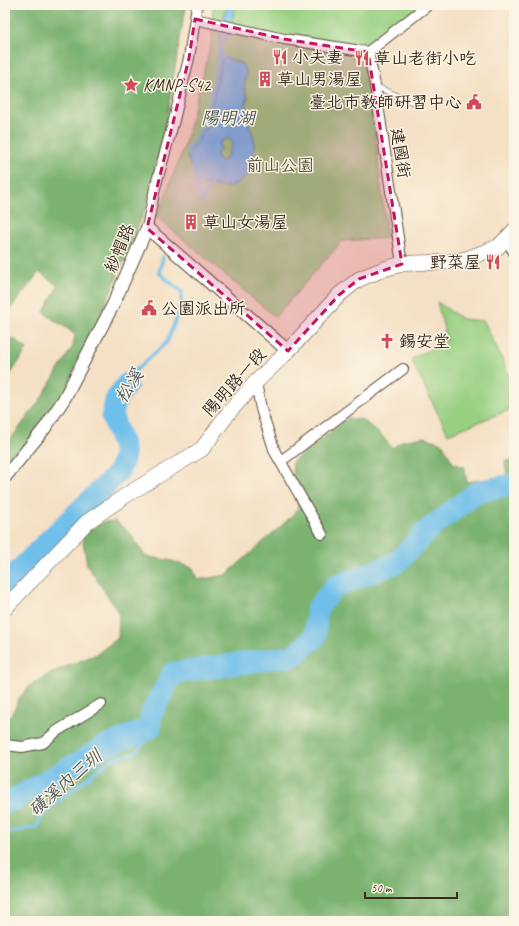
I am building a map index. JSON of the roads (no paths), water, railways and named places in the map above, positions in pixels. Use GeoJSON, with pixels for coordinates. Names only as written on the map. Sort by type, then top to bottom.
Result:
{"type":"FeatureCollection","features":[{"type":"Feature","properties":{"kind":"main road","name":"陽明路一段"},"geometry":{"type":"LineString","coordinates":[[5,608],[87,522],[128,494],[202,449],[230,411],[256,382],[288,352],[339,295],[359,279],[384,269],[402,264],[414,262],[448,262],[466,259],[498,246],[510,235]]}},
{"type":"Feature","properties":{"kind":"street","name":"紗帽路"},"geometry":{"type":"LineString","coordinates":[[5,477],[45,428],[64,399],[113,305],[146,228],[189,58],[198,5]]}},
{"type":"Feature","properties":{"kind":"street"},"geometry":{"type":"LineString","coordinates":[[195,19],[284,39],[368,52],[428,5]]}},
{"type":"Feature","properties":{"kind":"street","name":"建國街"},"geometry":{"type":"LineString","coordinates":[[368,52],[402,264]]}},
{"type":"Feature","properties":{"kind":"street"},"geometry":{"type":"LineString","coordinates":[[146,228],[288,352]]}},
{"type":"Feature","properties":{"kind":"street"},"geometry":{"type":"LineString","coordinates":[[510,235],[514,252]]}},
{"type":"Feature","properties":{"kind":"street"},"geometry":{"type":"LineString","coordinates":[[281,461],[403,369]]}},
{"type":"Feature","properties":{"kind":"street"},"geometry":{"type":"LineString","coordinates":[[256,382],[261,409],[275,452],[322,534]]}},
{"type":"Feature","properties":{"kind":"street"},"geometry":{"type":"LineString","coordinates":[[5,745],[22,747],[43,743],[57,731],[101,704]]}},
{"type":"Feature","properties":{"kind":"lane"},"geometry":{"type":"LineString","coordinates":[[374,85],[412,102]]}},
{"type":"Feature","properties":{"kind":"water"},"geometry":{"type":"Polygon","coordinates":[[[227,5],[235,5],[228,36],[221,45],[219,43],[220,34],[227,5]]]}},
{"type":"Feature","properties":{"kind":"water","name":"陽明湖"},"geometry":{"type":"Polygon","coordinates":[[[223,57],[242,64],[245,69],[246,74],[244,88],[248,96],[246,102],[249,124],[254,138],[253,160],[246,177],[230,187],[198,183],[187,157],[207,126],[223,57]],[[229,138],[220,142],[220,149],[217,154],[219,161],[225,160],[233,143],[229,138]]]}},
{"type":"Feature","properties":{"kind":"waterway","name":"松溪"},"geometry":{"type":"LineString","coordinates":[[222,41],[220,51],[224,60]]}},
{"type":"Feature","properties":{"kind":"waterway","name":"松溪"},"geometry":{"type":"LineString","coordinates":[[190,156],[188,149],[210,118],[209,109],[220,51]]}},
{"type":"Feature","properties":{"kind":"waterway","name":"松溪"},"geometry":{"type":"LineString","coordinates":[[193,168],[201,202]]}},
{"type":"Feature","properties":{"kind":"waterway","name":"松溪"},"geometry":{"type":"LineString","coordinates":[[201,202],[212,182]]}},
{"type":"Feature","properties":{"kind":"waterway","name":"松溪"},"geometry":{"type":"LineString","coordinates":[[127,384],[136,370],[167,342],[180,308],[182,292],[159,273],[163,257]]}},
{"type":"Feature","properties":{"kind":"waterway","name":"松溪"},"geometry":{"type":"LineString","coordinates":[[5,585],[119,471],[124,457],[123,446],[112,416],[116,399],[127,384]]}},
{"type":"Feature","properties":{"kind":"waterway"},"geometry":{"type":"LineString","coordinates":[[5,802],[13,800],[101,748],[150,728],[151,714],[173,673],[293,656],[315,637],[317,609],[334,587],[396,563],[429,529],[477,492],[514,483]]}},
{"type":"Feature","properties":{"kind":"waterway","name":"磺溪內三圳"},"geometry":{"type":"LineString","coordinates":[[5,833],[37,827],[40,818],[71,791],[112,759],[135,753],[142,744],[147,741],[151,734],[150,728]]}},
{"type":"Feature","properties":{"kind":"place","name":"小夫妻"},"geometry":{"type":"Point","coordinates":[280,57]}},
{"type":"Feature","properties":{"kind":"place","name":"草山老街小吃"},"geometry":{"type":"Point","coordinates":[362,58]}},
{"type":"Feature","properties":{"kind":"place","name":"草山男湯屋"},"geometry":{"type":"Point","coordinates":[265,79]}},
{"type":"Feature","properties":{"kind":"place","name":"KMNP-S42"},"geometry":{"type":"Point","coordinates":[131,85]}},
{"type":"Feature","properties":{"kind":"place","name":"臺北市教師研習中心"},"geometry":{"type":"Point","coordinates":[474,102]}},
{"type":"Feature","properties":{"kind":"place","name":"草山女湯屋"},"geometry":{"type":"Point","coordinates":[191,222]}},
{"type":"Feature","properties":{"kind":"place","name":"野菜屋"},"geometry":{"type":"Point","coordinates":[493,262]}},
{"type":"Feature","properties":{"kind":"place","name":"公園派出所"},"geometry":{"type":"Point","coordinates":[149,308]}},
{"type":"Feature","properties":{"kind":"place","name":"錫安堂"},"geometry":{"type":"Point","coordinates":[387,341]}},
{"type":"Feature","properties":{"kind":"park label","name":"前山公園"},"geometry":{"type":"Point","coordinates":[280,165]}}]}
